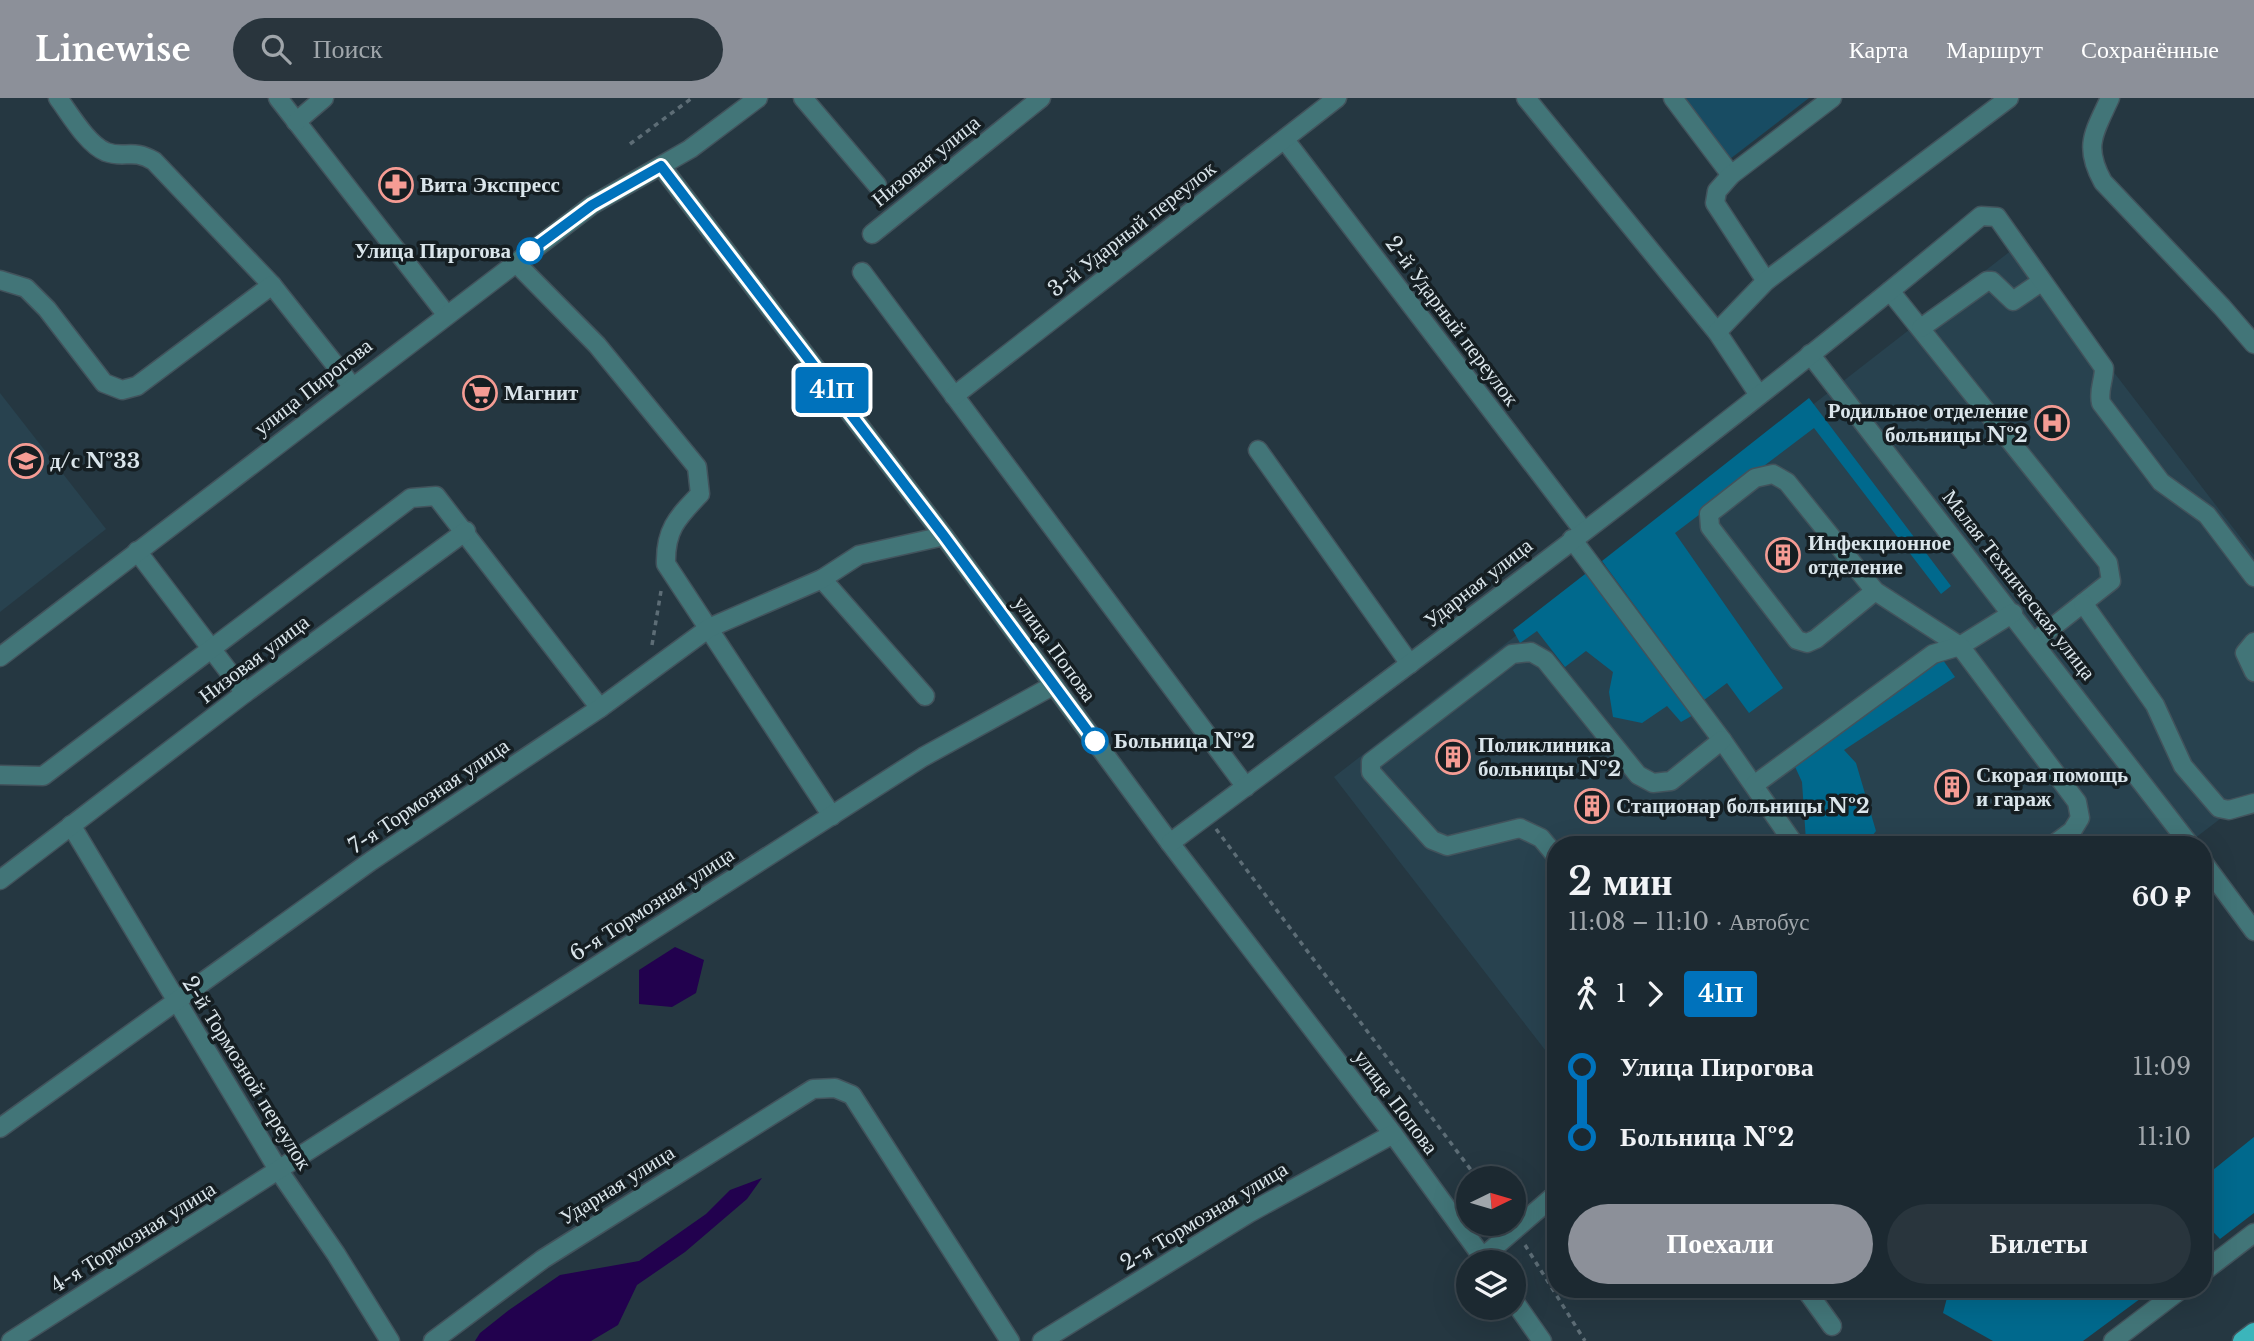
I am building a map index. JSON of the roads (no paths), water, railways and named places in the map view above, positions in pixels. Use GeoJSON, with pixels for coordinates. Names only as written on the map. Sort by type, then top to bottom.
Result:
{"type":"FeatureCollection","features":[{"type":"Feature","properties":{"kind":"main road"},"geometry":{"type":"LineString","coordinates":[[2242,1341],[2254,1332]]}},
{"type":"Feature","properties":{"kind":"street"},"geometry":{"type":"LineString","coordinates":[[58,98],[97,146],[118,154],[140,152],[154,160],[272,285],[352,386]]}},
{"type":"Feature","properties":{"kind":"street"},"geometry":{"type":"LineString","coordinates":[[278,98],[446,314]]}},
{"type":"Feature","properties":{"kind":"street"},"geometry":{"type":"LineString","coordinates":[[296,122],[324,98]]}},
{"type":"Feature","properties":{"kind":"street","name":"улица Пирогова"},"geometry":{"type":"LineString","coordinates":[[0,657],[592,205],[696,145],[758,98]]}},
{"type":"Feature","properties":{"kind":"street"},"geometry":{"type":"LineString","coordinates":[[803,98],[877,185]]}},
{"type":"Feature","properties":{"kind":"street","name":"Низовая улица"},"geometry":{"type":"LineString","coordinates":[[872,234],[1041,98]]}},
{"type":"Feature","properties":{"kind":"street","name":"3-й Ударный переулок"},"geometry":{"type":"LineString","coordinates":[[954,396],[1337,98]]}},
{"type":"Feature","properties":{"kind":"street"},"geometry":{"type":"LineString","coordinates":[[1526,98],[1717,332],[1759,395]]}},
{"type":"Feature","properties":{"kind":"street"},"geometry":{"type":"LineString","coordinates":[[1673,98],[1731,175]]}},
{"type":"Feature","properties":{"kind":"street"},"geometry":{"type":"LineString","coordinates":[[1766,281],[1715,203],[1717,191],[1731,175],[1832,98]]}},
{"type":"Feature","properties":{"kind":"street"},"geometry":{"type":"LineString","coordinates":[[1717,332],[1766,281],[2009,98]]}},
{"type":"Feature","properties":{"kind":"street"},"geometry":{"type":"LineString","coordinates":[[2110,98],[2094,134],[2090,159],[2103,182],[2254,344]]}},
{"type":"Feature","properties":{"kind":"street","name":"2-й Ударный переулок"},"geometry":{"type":"LineString","coordinates":[[1285,140],[1578,534],[1788,836]]}},
{"type":"Feature","properties":{"kind":"street","name":"улица Попова"},"geometry":{"type":"LineString","coordinates":[[661,166],[944,536],[1170,843],[1393,1134],[1477,1250]]}},
{"type":"Feature","properties":{"kind":"street","name":"Ударная улица"},"geometry":{"type":"LineString","coordinates":[[1170,843],[1410,664],[1759,395],[1891,291],[1980,215],[1997,217],[2041,282]]}},
{"type":"Feature","properties":{"kind":"street"},"geometry":{"type":"LineString","coordinates":[[515,262],[597,345],[697,467],[700,494],[677,519],[666,542],[666,564],[832,816]]}},
{"type":"Feature","properties":{"kind":"street"},"geometry":{"type":"LineString","coordinates":[[862,272],[1246,787]]}},
{"type":"Feature","properties":{"kind":"street"},"geometry":{"type":"LineString","coordinates":[[0,280],[26,288],[47,309],[104,383],[122,390],[137,386],[272,285]]}},
{"type":"Feature","properties":{"kind":"street"},"geometry":{"type":"LineString","coordinates":[[1921,328],[1987,281],[1992,281],[2013,301],[2041,282],[2104,368],[2104,380],[2098,392],[2101,403],[2161,482],[2207,515],[2254,577]]}},
{"type":"Feature","properties":{"kind":"street"},"geometry":{"type":"LineString","coordinates":[[1891,291],[2108,563],[2111,581],[2035,641]]}},
{"type":"Feature","properties":{"kind":"street","name":"Малая Техническая улица"},"geometry":{"type":"LineString","coordinates":[[1810,354],[2035,641],[2183,836]]}},
{"type":"Feature","properties":{"kind":"street"},"geometry":{"type":"LineString","coordinates":[[1258,450],[1410,664]]}},
{"type":"Feature","properties":{"kind":"street"},"geometry":{"type":"LineString","coordinates":[[1875,591],[1816,639],[1807,643],[1797,640],[1710,527],[1709,514],[1755,478],[1773,474],[1787,482],[1875,591],[1960,646],[2077,802],[2080,818],[2065,836]]}},
{"type":"Feature","properties":{"kind":"street"},"geometry":{"type":"LineString","coordinates":[[0,775],[43,776],[411,498],[436,496],[466,531],[600,708]]}},
{"type":"Feature","properties":{"kind":"street","name":"Низовая улица"},"geometry":{"type":"LineString","coordinates":[[71,825],[244,693],[466,531]]}},
{"type":"Feature","properties":{"kind":"street","name":"7-я Тормозная улица"},"geometry":{"type":"LineString","coordinates":[[0,1128],[371,862],[600,708],[709,628],[822,579],[859,555],[944,536]]}},
{"type":"Feature","properties":{"kind":"street"},"geometry":{"type":"LineString","coordinates":[[138,551],[244,693]]}},
{"type":"Feature","properties":{"kind":"street"},"geometry":{"type":"LineString","coordinates":[[822,579],[925,696]]}},
{"type":"Feature","properties":{"kind":"street"},"geometry":{"type":"LineString","coordinates":[[2083,603],[2150,697],[2183,766],[2218,808],[2229,810],[2254,803]]}},
{"type":"Feature","properties":{"kind":"street"},"geometry":{"type":"LineString","coordinates":[[1754,785],[1933,654],[1960,646],[2013,613]]}},
{"type":"Feature","properties":{"kind":"street"},"geometry":{"type":"LineString","coordinates":[[2254,642],[2245,653],[2254,672]]}},
{"type":"Feature","properties":{"kind":"street"},"geometry":{"type":"LineString","coordinates":[[1547,845],[1541,838],[1520,828],[1447,846],[1432,840],[1371,772],[1371,762],[1512,654],[1531,652],[1545,660],[1638,775],[1653,783],[1671,781],[1722,740]]}},
{"type":"Feature","properties":{"kind":"street","name":"6-я Тормозная улица"},"geometry":{"type":"LineString","coordinates":[[279,1171],[923,757],[1054,685]]}},
{"type":"Feature","properties":{"kind":"street"},"geometry":{"type":"LineString","coordinates":[[0,880],[71,825]]}},
{"type":"Feature","properties":{"kind":"street","name":"2-й Тормозной переулок"},"geometry":{"type":"LineString","coordinates":[[71,825],[279,1171],[336,1254],[390,1341]]}},
{"type":"Feature","properties":{"kind":"street"},"geometry":{"type":"LineString","coordinates":[[2212,874],[2254,931]]}},
{"type":"Feature","properties":{"kind":"street","name":"Ударная улица"},"geometry":{"type":"LineString","coordinates":[[433,1341],[542,1259],[801,1096],[813,1089],[835,1088],[852,1095],[1010,1341]]}},
{"type":"Feature","properties":{"kind":"street","name":"2-я Тормозная улица"},"geometry":{"type":"LineString","coordinates":[[1042,1341],[1249,1213],[1393,1134]]}},
{"type":"Feature","properties":{"kind":"street","name":"4-я Тормозная улица"},"geometry":{"type":"LineString","coordinates":[[11,1341],[279,1171]]}},
{"type":"Feature","properties":{"kind":"street"},"geometry":{"type":"LineString","coordinates":[[1492,1250],[1514,1227],[1547,1201]]}},
{"type":"Feature","properties":{"kind":"street"},"geometry":{"type":"LineString","coordinates":[[2212,1265],[2254,1233]]}},
{"type":"Feature","properties":{"kind":"street"},"geometry":{"type":"LineString","coordinates":[[1812,1298],[1832,1326]]}},
{"type":"Feature","properties":{"kind":"street"},"geometry":{"type":"LineString","coordinates":[[2113,1341],[2169,1298]]}},
{"type":"Feature","properties":{"kind":"street"},"geometry":{"type":"LineString","coordinates":[[1526,1318],[1542,1341]]}},
{"type":"Feature","properties":{"kind":"place","name":"Вита Экспресс"},"geometry":{"type":"Point","coordinates":[396,185]}},
{"type":"Feature","properties":{"kind":"place","name":"Улица Пирогова"},"geometry":{"type":"Point","coordinates":[530,251]}},
{"type":"Feature","properties":{"kind":"place","name":"Магнит"},"geometry":{"type":"Point","coordinates":[480,393]}},
{"type":"Feature","properties":{"kind":"place","name":"Родильное отделение больницы №2"},"geometry":{"type":"Point","coordinates":[2052,423]}},
{"type":"Feature","properties":{"kind":"place","name":"д/с №33"},"geometry":{"type":"Point","coordinates":[26,461]}},
{"type":"Feature","properties":{"kind":"place","name":"Инфекционное отделение"},"geometry":{"type":"Point","coordinates":[1783,555]}},
{"type":"Feature","properties":{"kind":"place","name":"Больница №2"},"geometry":{"type":"Point","coordinates":[1095,741]}},
{"type":"Feature","properties":{"kind":"place","name":"Поликлиника больницы №2"},"geometry":{"type":"Point","coordinates":[1453,757]}},
{"type":"Feature","properties":{"kind":"place","name":"Скорая помощь и гараж"},"geometry":{"type":"Point","coordinates":[1952,787]}},
{"type":"Feature","properties":{"kind":"place","name":"Стационар больницы №2"},"geometry":{"type":"Point","coordinates":[1592,806]}}]}
